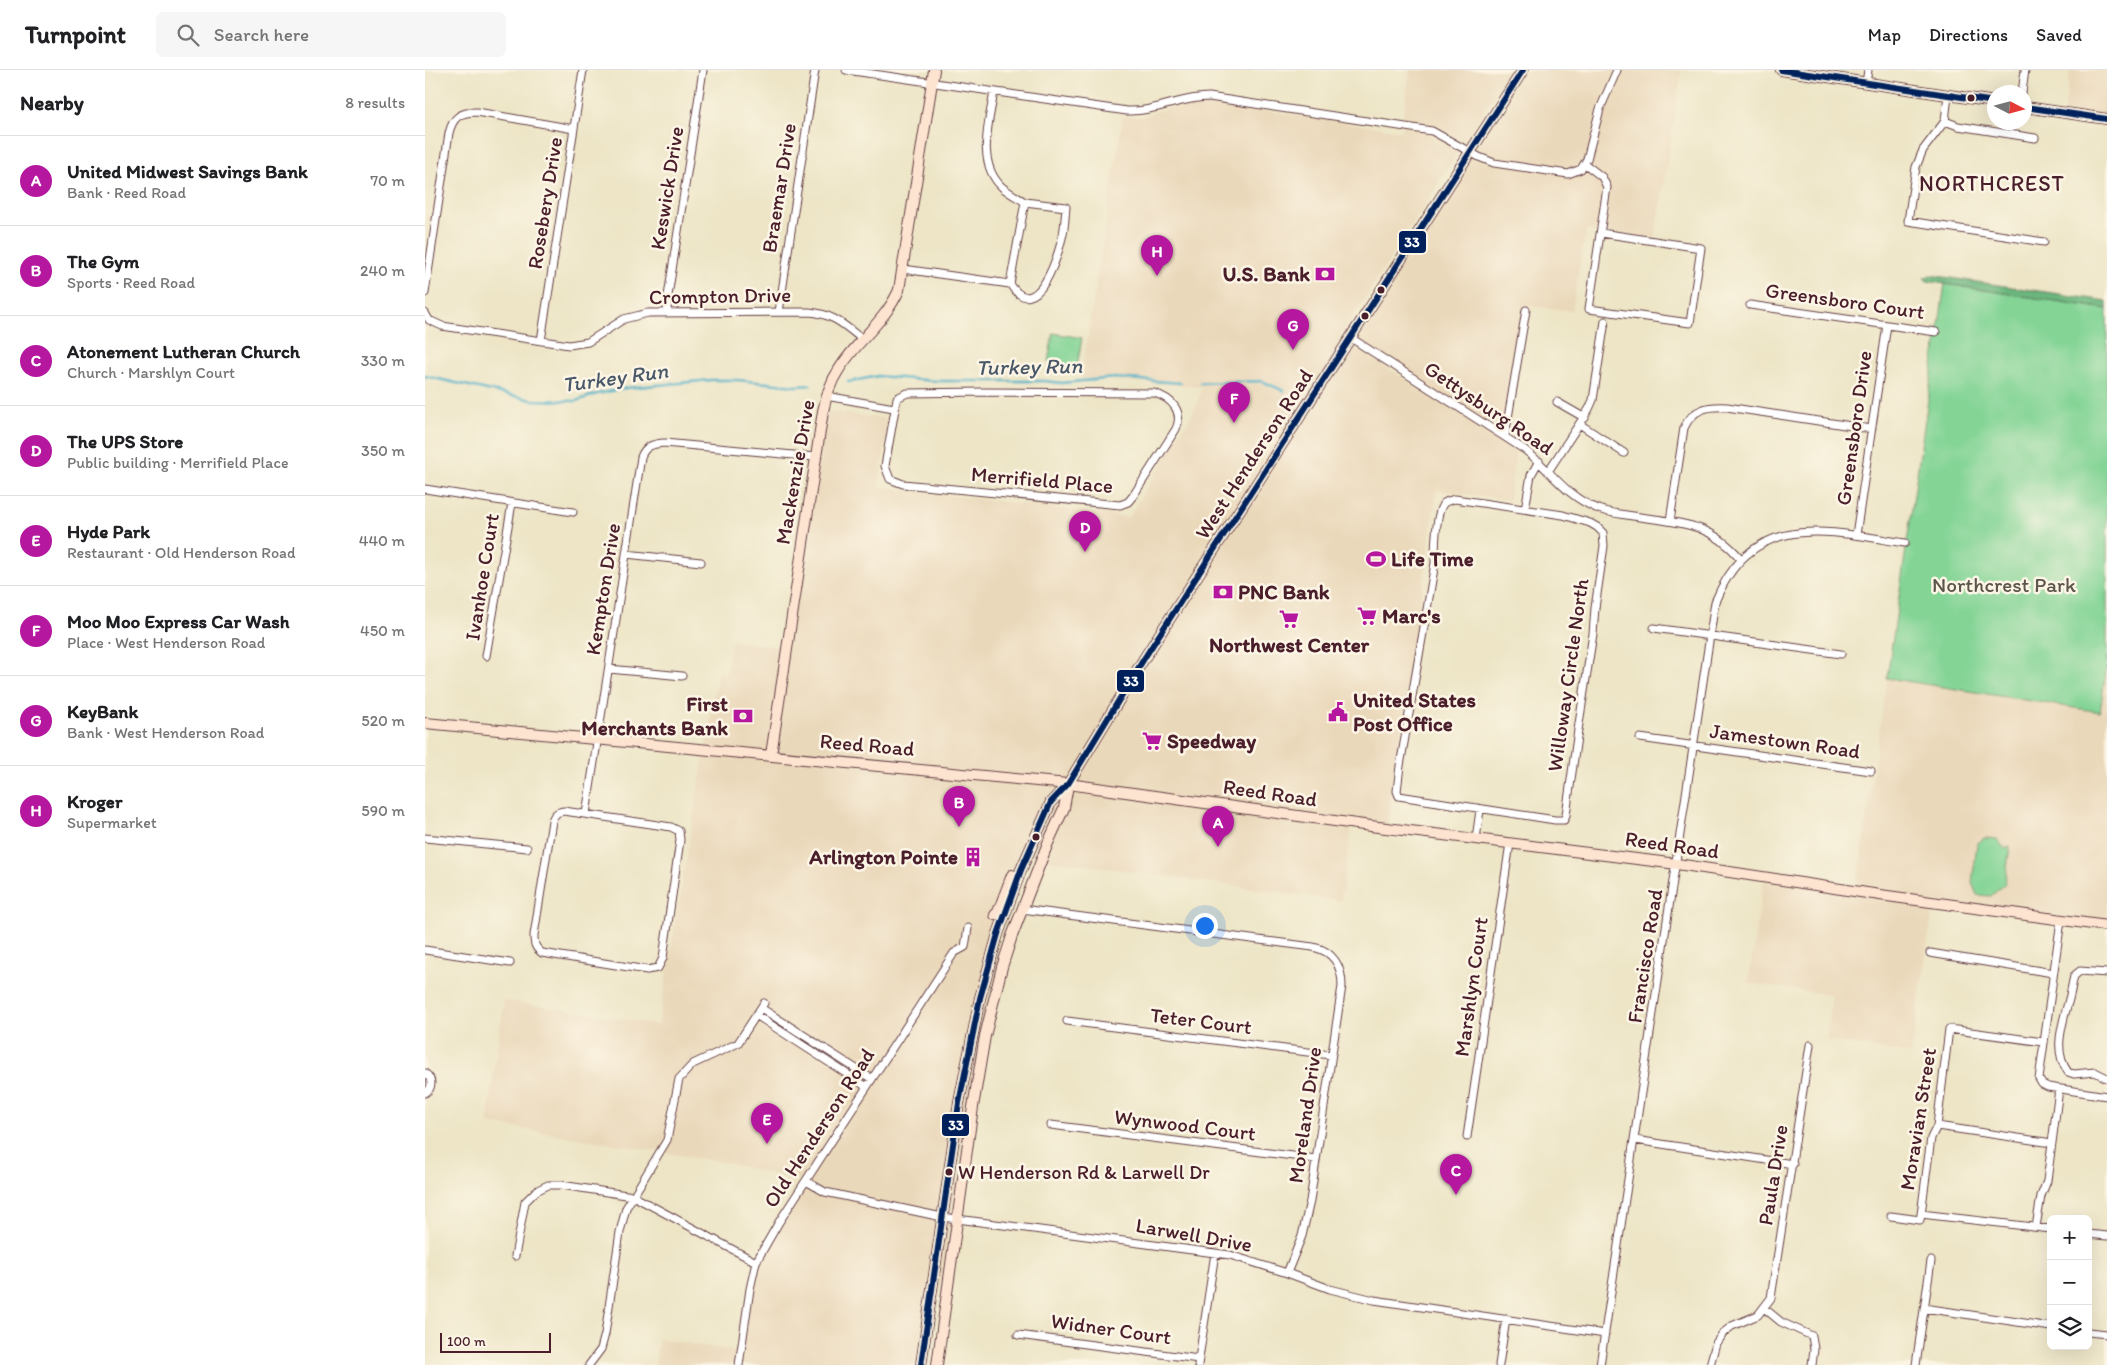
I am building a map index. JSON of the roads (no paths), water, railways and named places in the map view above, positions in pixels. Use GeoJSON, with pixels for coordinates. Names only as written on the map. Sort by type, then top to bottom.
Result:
{"type":"FeatureCollection","features":[{"type":"Feature","properties":{"kind":"main road","name":"Mackenzie Drive"},"geometry":{"type":"LineString","coordinates":[[771,755],[815,457],[826,396],[837,371],[892,306],[899,290],[934,70]]}},
{"type":"Feature","properties":{"kind":"main road","name":"West Henderson Road"},"geometry":{"type":"LineString","coordinates":[[921,1365],[959,1103],[974,1023],[995,942],[1021,870],[1051,802],[1068,784],[1145,657],[1523,70]]}},
{"type":"Feature","properties":{"kind":"main road"},"geometry":{"type":"LineString","coordinates":[[1781,70],[1987,101]]}},
{"type":"Feature","properties":{"kind":"main road"},"geometry":{"type":"LineString","coordinates":[[2032,108],[2107,119]]}},
{"type":"Feature","properties":{"kind":"main road","name":"Reed Road"},"geometry":{"type":"LineString","coordinates":[[425,723],[1068,784],[1677,864],[1880,895],[2107,926]]}},
{"type":"Feature","properties":{"kind":"main road","name":"West Henderson Road"},"geometry":{"type":"LineString","coordinates":[[937,1365],[985,1036],[1002,968],[1022,909],[1064,808],[1068,784]]}},
{"type":"Feature","properties":{"kind":"main road"},"geometry":{"type":"LineString","coordinates":[[995,916],[1013,873],[1021,870]]}},
{"type":"Feature","properties":{"kind":"street","name":"Rosebery Drive"},"geometry":{"type":"LineString","coordinates":[[541,341],[583,70]]}},
{"type":"Feature","properties":{"kind":"street","name":"Keswick Drive"},"geometry":{"type":"LineString","coordinates":[[667,312],[703,70]]}},
{"type":"Feature","properties":{"kind":"street","name":"Braemar Drive"},"geometry":{"type":"LineString","coordinates":[[779,312],[815,70]]}},
{"type":"Feature","properties":{"kind":"street"},"geometry":{"type":"LineString","coordinates":[[846,70],[1127,111],[1150,110],[1180,100],[1209,98],[1414,127],[1440,134],[1470,152],[1494,163],[1561,175],[1578,171],[1585,164],[1600,109],[1617,70]]}},
{"type":"Feature","properties":{"kind":"street"},"geometry":{"type":"LineString","coordinates":[[1866,83],[1869,70]]}},
{"type":"Feature","properties":{"kind":"street"},"geometry":{"type":"LineString","coordinates":[[2023,85],[2025,70]]}},
{"type":"Feature","properties":{"kind":"street"},"geometry":{"type":"LineString","coordinates":[[903,269],[1010,284],[1017,292],[1028,298],[1036,294],[1046,281],[1063,233],[1065,207],[1025,202],[999,184],[989,166],[986,139],[994,92]]}},
{"type":"Feature","properties":{"kind":"street"},"geometry":{"type":"LineString","coordinates":[[1948,95],[1945,121],[1923,150],[1916,167],[1907,221],[2044,242]]}},
{"type":"Feature","properties":{"kind":"street"},"geometry":{"type":"LineString","coordinates":[[425,293],[449,133],[457,115],[477,112],[575,128]]}},
{"type":"Feature","properties":{"kind":"street"},"geometry":{"type":"LineString","coordinates":[[1945,121],[1958,126],[2035,138]]}},
{"type":"Feature","properties":{"kind":"street"},"geometry":{"type":"LineString","coordinates":[[1585,164],[1602,177],[1607,187],[1589,309],[1690,323],[1701,248],[1601,233]]}},
{"type":"Feature","properties":{"kind":"street"},"geometry":{"type":"LineString","coordinates":[[1010,284],[1025,202]]}},
{"type":"Feature","properties":{"kind":"street","name":"Greensboro Court"},"geometry":{"type":"LineString","coordinates":[[1750,305],[1936,332]]}},
{"type":"Feature","properties":{"kind":"street"},"geometry":{"type":"LineString","coordinates":[[1505,436],[1526,310]]}},
{"type":"Feature","properties":{"kind":"street","name":"Crompton Drive"},"geometry":{"type":"LineString","coordinates":[[427,317],[442,326],[569,345],[582,344],[595,338],[613,324],[634,315],[667,312],[809,312],[829,315],[844,324],[863,340]]}},
{"type":"Feature","properties":{"kind":"street"},"geometry":{"type":"LineString","coordinates":[[1549,470],[1581,425],[1593,400],[1605,320]]}},
{"type":"Feature","properties":{"kind":"street","name":"Greensboro Drive"},"geometry":{"type":"LineString","coordinates":[[1856,535],[1887,325]]}},
{"type":"Feature","properties":{"kind":"street","name":"Gettysburg Road"},"geometry":{"type":"LineString","coordinates":[[1351,338],[1505,436],[1539,461],[1566,490],[1582,502],[1598,509],[1696,526],[1712,533],[1727,543],[1741,558]]}},
{"type":"Feature","properties":{"kind":"street","name":"Merrifield Place"},"geometry":{"type":"LineString","coordinates":[[1141,392],[1154,393],[1167,399],[1177,409],[1179,419],[1176,429],[1133,496],[1124,504],[1117,505],[894,482],[887,475],[885,466],[893,408],[897,398],[907,393],[1141,392]]}},
{"type":"Feature","properties":{"kind":"street"},"geometry":{"type":"LineString","coordinates":[[826,396],[893,408]]}},
{"type":"Feature","properties":{"kind":"street"},"geometry":{"type":"LineString","coordinates":[[1557,402],[1585,418]]}},
{"type":"Feature","properties":{"kind":"street"},"geometry":{"type":"LineString","coordinates":[[1670,522],[1684,428],[1692,415],[1701,409],[1727,407],[1871,429]]}},
{"type":"Feature","properties":{"kind":"street"},"geometry":{"type":"LineString","coordinates":[[1581,425],[1624,453]]}},
{"type":"Feature","properties":{"kind":"street","name":"Kempton Drive"},"geometry":{"type":"LineString","coordinates":[[587,814],[641,457],[644,450],[649,446],[664,443],[815,457]]}},
{"type":"Feature","properties":{"kind":"street"},"geometry":{"type":"LineString","coordinates":[[1476,839],[1480,810],[1399,796],[1397,791],[1435,563],[1435,544],[1440,510],[1443,504],[1455,499],[1525,509],[1531,475],[1539,461]]}},
{"type":"Feature","properties":{"kind":"street"},"geometry":{"type":"LineString","coordinates":[[425,489],[573,512]]}},
{"type":"Feature","properties":{"kind":"street","name":"Ivanhoe Court"},"geometry":{"type":"LineString","coordinates":[[486,656],[512,503]]}},
{"type":"Feature","properties":{"kind":"street","name":"Willoway Circle North"},"geometry":{"type":"LineString","coordinates":[[1480,810],[1564,820],[1585,691],[1604,546],[1603,533],[1597,527],[1578,519],[1525,509]]}},
{"type":"Feature","properties":{"kind":"street"},"geometry":{"type":"LineString","coordinates":[[1741,558],[1766,542],[1783,535],[1798,532],[1832,532],[1905,543]]}},
{"type":"Feature","properties":{"kind":"street"},"geometry":{"type":"LineString","coordinates":[[626,554],[701,562]]}},
{"type":"Feature","properties":{"kind":"street","name":"Francisco Road"},"geometry":{"type":"LineString","coordinates":[[1601,1365],[1677,864],[1708,636],[1720,588],[1741,558]]}},
{"type":"Feature","properties":{"kind":"street"},"geometry":{"type":"LineString","coordinates":[[1654,628],[1841,654]]}},
{"type":"Feature","properties":{"kind":"street"},"geometry":{"type":"LineString","coordinates":[[609,669],[682,676]]}},
{"type":"Feature","properties":{"kind":"street","name":"Jamestown Road"},"geometry":{"type":"LineString","coordinates":[[1640,738],[1871,771]]}},
{"type":"Feature","properties":{"kind":"street"},"geometry":{"type":"LineString","coordinates":[[565,811],[587,814],[675,828],[681,836],[662,964],[653,970],[549,954],[537,950],[534,943],[554,816],[559,812],[565,811]]}},
{"type":"Feature","properties":{"kind":"street"},"geometry":{"type":"LineString","coordinates":[[425,838],[527,848]]}},
{"type":"Feature","properties":{"kind":"street","name":"Marshlyn Court"},"geometry":{"type":"LineString","coordinates":[[1467,1137],[1510,843]]}},
{"type":"Feature","properties":{"kind":"street","name":"Moreland Drive"},"geometry":{"type":"LineString","coordinates":[[1022,909],[1313,947],[1326,951],[1336,960],[1341,972],[1342,986],[1316,1159],[1302,1236],[1287,1273]]}},
{"type":"Feature","properties":{"kind":"street"},"geometry":{"type":"LineString","coordinates":[[2061,920],[2039,1079],[2048,1088],[2107,1096]]}},
{"type":"Feature","properties":{"kind":"street","name":"Old Henderson Road"},"geometry":{"type":"LineString","coordinates":[[739,1365],[750,1289],[756,1262],[779,1222],[954,953],[965,947],[968,928]]}},
{"type":"Feature","properties":{"kind":"street"},"geometry":{"type":"LineString","coordinates":[[425,950],[510,963]]}},
{"type":"Feature","properties":{"kind":"street"},"geometry":{"type":"LineString","coordinates":[[1930,953],[2053,973]]}},
{"type":"Feature","properties":{"kind":"street"},"geometry":{"type":"LineString","coordinates":[[2107,973],[2080,971],[2074,976],[2061,1025],[2061,1053],[2068,1072],[2074,1074],[2095,1072],[2107,1078]]}},
{"type":"Feature","properties":{"kind":"street"},"geometry":{"type":"LineString","coordinates":[[589,1365],[601,1349],[619,1232],[626,1208],[667,1140],[681,1076],[693,1064],[734,1046],[762,1005],[872,1079]]}},
{"type":"Feature","properties":{"kind":"street"},"geometry":{"type":"LineString","coordinates":[[756,1015],[867,1087]]}},
{"type":"Feature","properties":{"kind":"street","name":"Teter Court"},"geometry":{"type":"LineString","coordinates":[[1067,1021],[1331,1055]]}},
{"type":"Feature","properties":{"kind":"street","name":"Moravian Street"},"geometry":{"type":"LineString","coordinates":[[1921,1214],[1931,1138],[1937,1126],[1949,1029],[2043,1042]]}},
{"type":"Feature","properties":{"kind":"street","name":"Paula Drive"},"geometry":{"type":"LineString","coordinates":[[1765,1308],[1771,1298],[1774,1286],[1810,1045]]}},
{"type":"Feature","properties":{"kind":"street"},"geometry":{"type":"LineString","coordinates":[[425,1073],[429,1076],[432,1083],[429,1090],[425,1093]]}},
{"type":"Feature","properties":{"kind":"street"},"geometry":{"type":"LineString","coordinates":[[2036,1227],[2041,1196],[2047,1181],[2059,1089]]}},
{"type":"Feature","properties":{"kind":"street","name":"Wynwood Court"},"geometry":{"type":"LineString","coordinates":[[1051,1125],[1316,1159]]}},
{"type":"Feature","properties":{"kind":"street"},"geometry":{"type":"LineString","coordinates":[[1937,1126],[2052,1143]]}},
{"type":"Feature","properties":{"kind":"street"},"geometry":{"type":"LineString","coordinates":[[1635,1140],[1793,1164]]}},
{"type":"Feature","properties":{"kind":"street","name":"Larwell Drive"},"geometry":{"type":"LineString","coordinates":[[806,1181],[825,1192],[942,1217],[1230,1255],[1329,1289],[1374,1300],[1605,1334]]}},
{"type":"Feature","properties":{"kind":"street"},"geometry":{"type":"LineString","coordinates":[[515,1256],[525,1202],[536,1191],[548,1185],[561,1185],[633,1196],[756,1262]]}},
{"type":"Feature","properties":{"kind":"street"},"geometry":{"type":"LineString","coordinates":[[1891,1216],[1920,1220],[1921,1214],[2047,1228]]}},
{"type":"Feature","properties":{"kind":"street"},"geometry":{"type":"LineString","coordinates":[[2092,1234],[2107,1236]]}},
{"type":"Feature","properties":{"kind":"street"},"geometry":{"type":"LineString","coordinates":[[1198,1362],[1215,1253]]}},
{"type":"Feature","properties":{"kind":"street"},"geometry":{"type":"LineString","coordinates":[[1916,1365],[1931,1261]]}},
{"type":"Feature","properties":{"kind":"street"},"geometry":{"type":"LineString","coordinates":[[1710,1365],[1716,1343],[1723,1333],[1733,1326],[1758,1315],[1765,1308],[1781,1322],[1812,1336],[1814,1349],[1812,1365]]}},
{"type":"Feature","properties":{"kind":"street"},"geometry":{"type":"LineString","coordinates":[[1924,1308],[2047,1325]]}},
{"type":"Feature","properties":{"kind":"street"},"geometry":{"type":"LineString","coordinates":[[1499,1365],[1506,1319]]}},
{"type":"Feature","properties":{"kind":"street"},"geometry":{"type":"LineString","coordinates":[[2092,1332],[2107,1334]]}},
{"type":"Feature","properties":{"kind":"street","name":"Widner Court"},"geometry":{"type":"LineString","coordinates":[[1018,1335],[1198,1362]]}},
{"type":"Feature","properties":{"kind":"waterway","name":"Turkey Run"},"geometry":{"type":"LineString","coordinates":[[425,376],[532,400],[576,401],[626,388],[711,380],[738,380],[796,386],[811,385]]}},
{"type":"Feature","properties":{"kind":"waterway","name":"Turkey Run"},"geometry":{"type":"LineString","coordinates":[[848,382],[878,376],[935,381],[1045,381],[1061,383],[1115,378],[1181,383]]}},
{"type":"Feature","properties":{"kind":"waterway","name":"Turkey Run"},"geometry":{"type":"LineString","coordinates":[[1200,383],[1262,381],[1284,391]]}},
{"type":"Feature","properties":{"kind":"place","name":"U.S. Bank"},"geometry":{"type":"Point","coordinates":[1325,274]}},
{"type":"Feature","properties":{"kind":"place","name":"Kroger"},"geometry":{"type":"Point","coordinates":[1157,276]}},
{"type":"Feature","properties":{"kind":"place","name":"KeyBank"},"geometry":{"type":"Point","coordinates":[1293,350]}},
{"type":"Feature","properties":{"kind":"place","name":"Moo Moo Express Car Wash"},"geometry":{"type":"Point","coordinates":[1234,423]}},
{"type":"Feature","properties":{"kind":"place","name":"The UPS Store"},"geometry":{"type":"Point","coordinates":[1085,552]}},
{"type":"Feature","properties":{"kind":"place","name":"Life Time"},"geometry":{"type":"Point","coordinates":[1376,559]}},
{"type":"Feature","properties":{"kind":"place","name":"PNC Bank"},"geometry":{"type":"Point","coordinates":[1223,592]}},
{"type":"Feature","properties":{"kind":"place","name":"Marc's"},"geometry":{"type":"Point","coordinates":[1367,616]}},
{"type":"Feature","properties":{"kind":"place","name":"Northwest Center"},"geometry":{"type":"Point","coordinates":[1289,619]}},
{"type":"Feature","properties":{"kind":"place","name":"United States Post Office"},"geometry":{"type":"Point","coordinates":[1338,712]}},
{"type":"Feature","properties":{"kind":"place","name":"First Merchants Bank"},"geometry":{"type":"Point","coordinates":[743,716]}},
{"type":"Feature","properties":{"kind":"place","name":"Speedway"},"geometry":{"type":"Point","coordinates":[1152,741]}},
{"type":"Feature","properties":{"kind":"place","name":"The Gym"},"geometry":{"type":"Point","coordinates":[959,827]}},
{"type":"Feature","properties":{"kind":"place","name":"United Midwest Savings Bank"},"geometry":{"type":"Point","coordinates":[1218,847]}},
{"type":"Feature","properties":{"kind":"place","name":"Arlington Pointe"},"geometry":{"type":"Point","coordinates":[973,857]}},
{"type":"Feature","properties":{"kind":"place","name":"Hyde Park"},"geometry":{"type":"Point","coordinates":[767,1144]}},
{"type":"Feature","properties":{"kind":"place","name":"W Henderson Rd & Larwell Dr"},"geometry":{"type":"Point","coordinates":[949,1172]}},
{"type":"Feature","properties":{"kind":"place","name":"Atonement Lutheran Church"},"geometry":{"type":"Point","coordinates":[1456,1195]}},
{"type":"Feature","properties":{"kind":"district","name":"NORTHCREST"},"geometry":{"type":"Point","coordinates":[1992,183]}},
{"type":"Feature","properties":{"kind":"park label","name":"Northcrest Park"},"geometry":{"type":"Point","coordinates":[2004,585]}}]}
